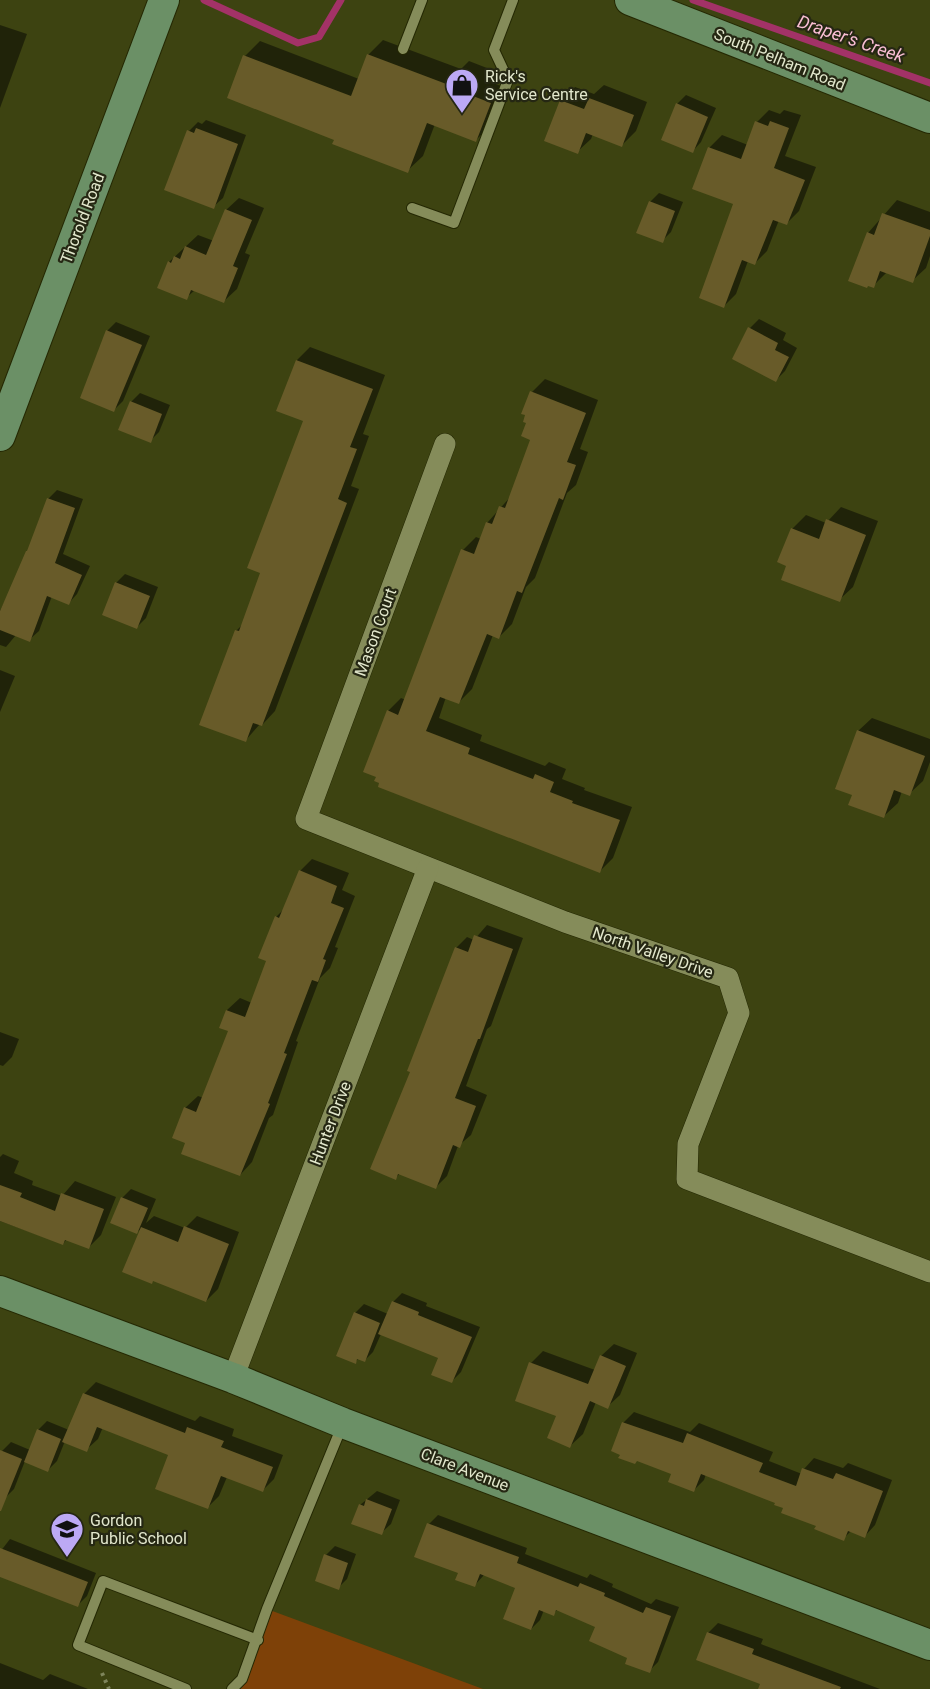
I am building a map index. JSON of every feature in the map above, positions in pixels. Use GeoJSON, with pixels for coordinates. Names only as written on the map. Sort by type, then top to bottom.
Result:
{"type":"FeatureCollection","features":[{"type":"Feature","properties":{"kind":"street","name":"Thorold Road"},"geometry":{"type":"LineString","coordinates":[[0,436],[164,0]]}},
{"type":"Feature","properties":{"kind":"street","name":"South Pelham Road"},"geometry":{"type":"LineString","coordinates":[[630,0],[930,118]]}},
{"type":"Feature","properties":{"kind":"street","name":"Mason Court"},"geometry":{"type":"LineString","coordinates":[[306,819],[445,444]]}},
{"type":"Feature","properties":{"kind":"street","name":"North Valley Drive"},"geometry":{"type":"LineString","coordinates":[[306,819],[565,922],[728,978],[739,1014],[688,1144],[687,1179],[930,1272]]}},
{"type":"Feature","properties":{"kind":"street","name":"Hunter Drive"},"geometry":{"type":"LineString","coordinates":[[233,1378],[428,868]]}},
{"type":"Feature","properties":{"kind":"street","name":"Clare Avenue"},"geometry":{"type":"LineString","coordinates":[[0,1291],[930,1645]]}},
{"type":"Feature","properties":{"kind":"lane"},"geometry":{"type":"LineString","coordinates":[[403,49],[422,0]]}},
{"type":"Feature","properties":{"kind":"lane"},"geometry":{"type":"LineString","coordinates":[[412,208],[454,223],[508,80],[494,50],[513,0]]}},
{"type":"Feature","properties":{"kind":"lane"},"geometry":{"type":"LineString","coordinates":[[232,1689],[242,1679],[258,1640],[267,1609],[343,1423]]}},
{"type":"Feature","properties":{"kind":"lane"},"geometry":{"type":"LineString","coordinates":[[186,1689],[78,1645],[103,1581],[258,1640]]}},
{"type":"Feature","properties":{"kind":"shaded area"},"geometry":{"type":"Polygon","coordinates":[[[267,1609],[483,1689],[237,1689],[267,1609]]]}},
{"type":"Feature","properties":{"kind":"building"},"geometry":{"type":"Polygon","coordinates":[[[367,54],[449,85],[452,75],[478,85],[473,96],[491,103],[476,142],[427,123],[408,173],[332,144],[334,140],[227,98],[243,55],[351,96],[367,54]]]}},
{"type":"Feature","properties":{"kind":"building"},"geometry":{"type":"Polygon","coordinates":[[[589,98],[634,115],[622,147],[586,133],[578,154],[544,141],[560,100],[584,109],[589,98]]]}},
{"type":"Feature","properties":{"kind":"building"},"geometry":{"type":"Polygon","coordinates":[[[676,103],[708,117],[693,153],[661,140],[676,103]]]}},
{"type":"Feature","properties":{"kind":"building"},"geometry":{"type":"Polygon","coordinates":[[[755,121],[768,126],[770,121],[789,128],[774,168],[805,180],[787,225],[773,220],[755,265],[742,260],[724,308],[699,298],[733,204],[692,189],[708,147],[741,159],[755,121]]]}},
{"type":"Feature","properties":{"kind":"building"},"geometry":{"type":"Polygon","coordinates":[[[196,128],[238,144],[214,209],[164,190],[187,130],[194,133],[196,128]]]}},
{"type":"Feature","properties":{"kind":"building"},"geometry":{"type":"Polygon","coordinates":[[[649,201],[675,211],[663,243],[636,233],[649,201]]]}},
{"type":"Feature","properties":{"kind":"building"},"geometry":{"type":"Polygon","coordinates":[[[225,209],[252,220],[233,266],[238,268],[224,303],[191,290],[187,300],[157,288],[168,261],[171,263],[174,256],[180,259],[185,246],[206,255],[225,209]]]}},
{"type":"Feature","properties":{"kind":"building"},"geometry":{"type":"Polygon","coordinates":[[[882,213],[930,230],[930,236],[913,283],[880,271],[874,288],[868,286],[867,288],[848,281],[867,232],[874,235],[882,213]]]}},
{"type":"Feature","properties":{"kind":"building"},"geometry":{"type":"Polygon","coordinates":[[[748,327],[778,343],[775,350],[789,357],[776,382],[732,359],[748,327]]]}},
{"type":"Feature","properties":{"kind":"building"},"geometry":{"type":"Polygon","coordinates":[[[106,330],[142,345],[114,412],[80,398],[106,330]]]}},
{"type":"Feature","properties":{"kind":"building"},"geometry":{"type":"Polygon","coordinates":[[[296,360],[373,389],[350,447],[357,449],[338,499],[347,503],[262,726],[253,723],[246,742],[199,725],[235,630],[239,631],[260,573],[247,568],[303,421],[276,411],[296,360]]]}},
{"type":"Feature","properties":{"kind":"building"},"geometry":{"type":"Polygon","coordinates":[[[530,391],[586,413],[567,462],[576,465],[563,500],[559,498],[522,593],[517,591],[499,639],[487,634],[459,704],[440,697],[426,731],[470,748],[468,754],[533,779],[535,774],[554,782],[550,792],[573,801],[572,803],[620,820],[600,873],[378,787],[379,783],[374,781],[376,777],[363,772],[387,710],[398,715],[461,549],[474,554],[486,522],[492,524],[499,506],[505,508],[530,440],[521,436],[526,423],[523,422],[525,415],[521,414],[530,391]]]}},
{"type":"Feature","properties":{"kind":"building"},"geometry":{"type":"Polygon","coordinates":[[[130,401],[162,414],[151,443],[118,430],[130,401]]]}},
{"type":"Feature","properties":{"kind":"building"},"geometry":{"type":"Polygon","coordinates":[[[47,498],[75,508],[55,563],[82,575],[69,605],[47,596],[30,642],[0,630],[0,611],[27,551],[47,498]]]}},
{"type":"Feature","properties":{"kind":"building"},"geometry":{"type":"Polygon","coordinates":[[[826,519],[866,535],[840,602],[781,580],[786,566],[777,562],[791,528],[819,539],[826,519]]]}},
{"type":"Feature","properties":{"kind":"building"},"geometry":{"type":"Polygon","coordinates":[[[115,582],[150,596],[137,629],[102,615],[115,582]]]}},
{"type":"Feature","properties":{"kind":"building"},"geometry":{"type":"Polygon","coordinates":[[[857,730],[925,756],[910,796],[894,790],[884,818],[848,805],[852,795],[835,789],[857,730]]]}},
{"type":"Feature","properties":{"kind":"building"},"geometry":{"type":"Polygon","coordinates":[[[299,870],[337,886],[331,903],[344,908],[323,959],[326,960],[318,982],[312,980],[284,1053],[287,1054],[268,1103],[270,1104],[240,1176],[181,1154],[185,1143],[172,1138],[184,1107],[196,1112],[228,1031],[219,1028],[226,1010],[245,1017],[266,961],[258,958],[275,916],[279,918],[299,870]]]}},
{"type":"Feature","properties":{"kind":"building"},"geometry":{"type":"Polygon","coordinates":[[[474,935],[513,949],[480,1039],[478,1039],[455,1098],[476,1106],[460,1148],[453,1145],[436,1189],[398,1174],[396,1180],[370,1169],[410,1072],[407,1071],[455,947],[468,952],[474,935]]]}},
{"type":"Feature","properties":{"kind":"building"},"geometry":{"type":"Polygon","coordinates":[[[0,1185],[22,1193],[20,1197],[55,1211],[61,1193],[104,1209],[89,1249],[65,1240],[63,1245],[0,1221],[0,1185]]]}},
{"type":"Feature","properties":{"kind":"building"},"geometry":{"type":"Polygon","coordinates":[[[121,1197],[148,1208],[137,1234],[110,1223],[121,1197]]]}},
{"type":"Feature","properties":{"kind":"building"},"geometry":{"type":"Polygon","coordinates":[[[184,1226],[229,1244],[206,1302],[153,1281],[152,1284],[122,1272],[141,1227],[178,1242],[184,1226]]]}},
{"type":"Feature","properties":{"kind":"building"},"geometry":{"type":"Polygon","coordinates":[[[392,1301],[419,1312],[418,1315],[472,1337],[452,1383],[431,1375],[438,1358],[378,1334],[392,1301]]]}},
{"type":"Feature","properties":{"kind":"building"},"geometry":{"type":"Polygon","coordinates":[[[354,1312],[380,1323],[365,1362],[357,1359],[356,1364],[336,1356],[354,1312]]]}},
{"type":"Feature","properties":{"kind":"building"},"geometry":{"type":"Polygon","coordinates":[[[600,1355],[626,1366],[608,1409],[590,1401],[570,1448],[547,1438],[556,1416],[515,1401],[529,1362],[588,1384],[600,1355]]]}},
{"type":"Feature","properties":{"kind":"building"},"geometry":{"type":"Polygon","coordinates":[[[83,1393],[185,1433],[187,1427],[224,1441],[221,1447],[273,1467],[263,1492],[221,1476],[208,1509],[155,1489],[168,1455],[97,1427],[87,1452],[62,1442],[83,1393]]]}},
{"type":"Feature","properties":{"kind":"building"},"geometry":{"type":"Polygon","coordinates":[[[622,1422],[683,1443],[687,1433],[763,1463],[759,1472],[796,1486],[802,1468],[833,1479],[836,1473],[883,1491],[865,1538],[848,1531],[844,1541],[814,1529],[816,1526],[781,1513],[783,1508],[774,1505],[775,1503],[701,1474],[694,1492],[668,1482],[671,1474],[637,1461],[635,1464],[618,1458],[620,1455],[611,1451],[622,1422]]]}},
{"type":"Feature","properties":{"kind":"building"},"geometry":{"type":"Polygon","coordinates":[[[37,1429],[61,1439],[48,1472],[24,1462],[37,1429]]]}},
{"type":"Feature","properties":{"kind":"building"},"geometry":{"type":"Polygon","coordinates":[[[0,1450],[22,1459],[1,1511],[0,1511],[0,1450]]]}},
{"type":"Feature","properties":{"kind":"building"},"geometry":{"type":"Polygon","coordinates":[[[366,1499],[392,1509],[382,1535],[351,1524],[359,1504],[364,1506],[366,1499]]]}},
{"type":"Feature","properties":{"kind":"building"},"geometry":{"type":"Polygon","coordinates":[[[427,1523],[519,1557],[517,1563],[578,1587],[580,1583],[643,1613],[646,1607],[671,1616],[650,1673],[625,1664],[627,1658],[589,1641],[595,1627],[556,1610],[554,1616],[539,1610],[531,1630],[503,1619],[515,1588],[480,1574],[475,1587],[455,1580],[458,1573],[414,1557],[427,1523]]]}},
{"type":"Feature","properties":{"kind":"building"},"geometry":{"type":"Polygon","coordinates":[[[0,1548],[88,1582],[78,1607],[0,1577],[0,1548]]]}},
{"type":"Feature","properties":{"kind":"building"},"geometry":{"type":"Polygon","coordinates":[[[324,1554],[348,1563],[339,1590],[315,1581],[324,1554]]]}},
{"type":"Feature","properties":{"kind":"building"},"geometry":{"type":"Polygon","coordinates":[[[707,1632],[754,1649],[752,1654],[841,1687],[840,1689],[758,1689],[760,1684],[696,1660],[707,1632]]]}},
{"type":"Feature","properties":{"kind":"waterway","name":"Draper's Creek"},"geometry":{"type":"LineString","coordinates":[[204,0],[298,43],[319,37],[341,0]]}},
{"type":"Feature","properties":{"kind":"waterway","name":"Draper's Creek"},"geometry":{"type":"LineString","coordinates":[[693,0],[930,83]]}},
{"type":"Feature","properties":{"kind":"place","name":"Rick's Service Centre"},"geometry":{"type":"Point","coordinates":[462,114]}},
{"type":"Feature","properties":{"kind":"place","name":"Gordon Public School"},"geometry":{"type":"Point","coordinates":[67,1558]}}]}
